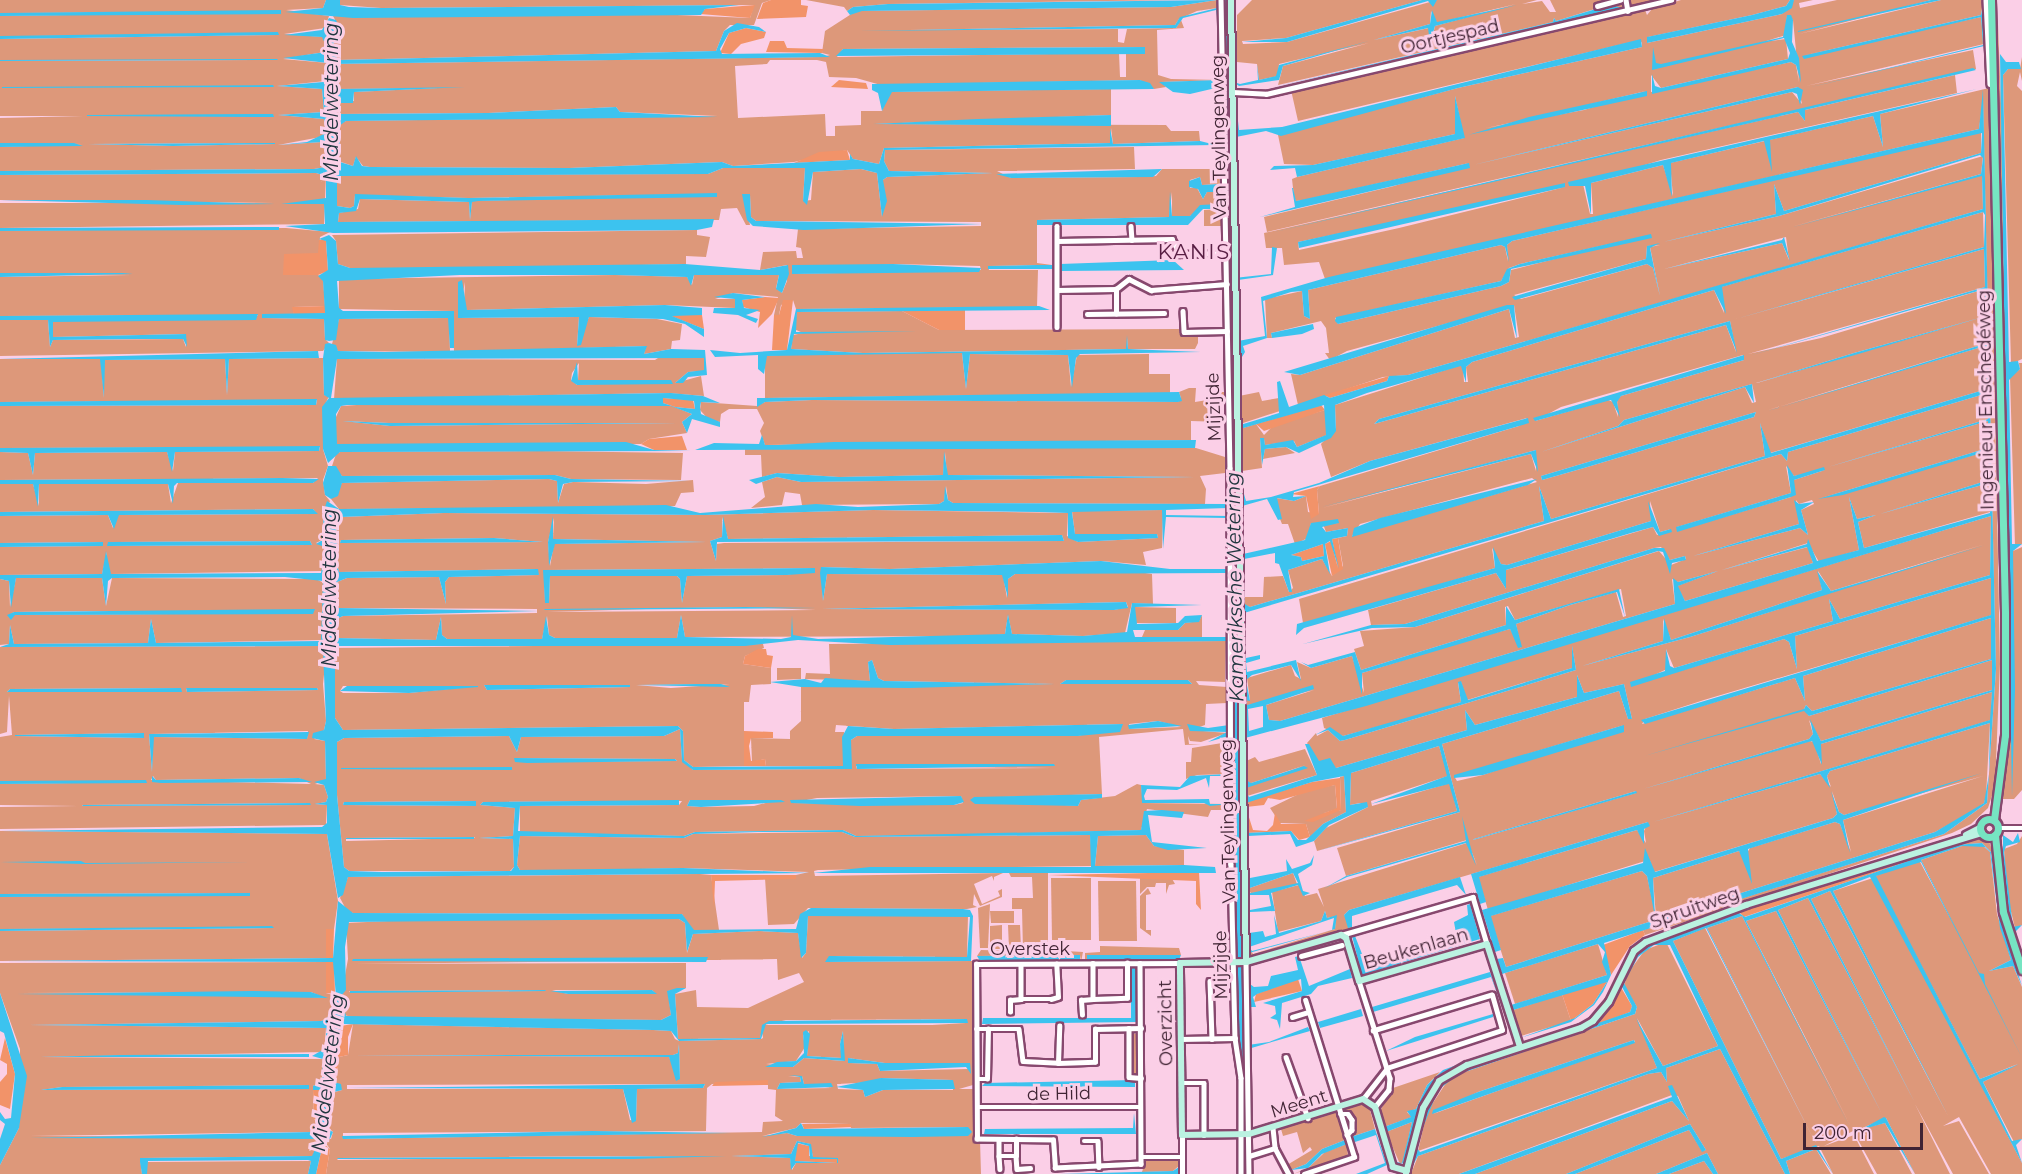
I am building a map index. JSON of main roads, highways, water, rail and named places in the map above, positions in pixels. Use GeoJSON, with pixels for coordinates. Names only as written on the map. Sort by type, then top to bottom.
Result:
{"type":"FeatureCollection","features":[{"type":"Feature","properties":{"kind":"main road","name":"Ingenieur Enschedéweg"},"geometry":{"type":"LineString","coordinates":[[1991,0],[2005,613],[2005,735],[1998,798],[1992,819]]}},
{"type":"Feature","properties":{"kind":"main road"},"geometry":{"type":"LineString","coordinates":[[1994,833],[1981,831],[1983,821],[1992,819],[1994,833],[1997,854],[2003,912],[2022,970]]}},
{"type":"Feature","properties":{"kind":"water"},"geometry":{"type":"Polygon","coordinates":[[[326,0],[340,0],[340,5],[349,7],[381,8],[739,5],[705,9],[701,15],[353,18],[285,12],[323,8],[326,0]]]}},
{"type":"Feature","properties":{"kind":"water"},"geometry":{"type":"Polygon","coordinates":[[[1217,0],[1171,7],[862,11],[850,15],[847,11],[853,7],[888,4],[1217,0]]]}},
{"type":"Feature","properties":{"kind":"water","name":"Kameriksche Wetering"},"geometry":{"type":"Polygon","coordinates":[[[1223,0],[1230,0],[1229,185],[1234,278],[1271,274],[1272,247],[1277,248],[1273,275],[1238,280],[1234,341],[1240,810],[1235,810],[1223,0]]]}},
{"type":"Feature","properties":{"kind":"water"},"geometry":{"type":"Polygon","coordinates":[[[1422,0],[1437,0],[1433,7],[1428,1],[1287,42],[1242,42],[1286,38],[1422,0]]]}},
{"type":"Feature","properties":{"kind":"water"},"geometry":{"type":"Polygon","coordinates":[[[1790,0],[1794,0],[1792,8],[1782,14],[1647,43],[1647,37],[1752,15],[1786,6],[1790,0]]]}},
{"type":"Feature","properties":{"kind":"water"},"geometry":{"type":"Polygon","coordinates":[[[1931,0],[1941,0],[1798,32],[1798,31],[1931,0]]]}},
{"type":"Feature","properties":{"kind":"water"},"geometry":{"type":"Polygon","coordinates":[[[1984,0],[1984,46],[1807,88],[1983,45],[1981,17],[1804,59],[1802,56],[1981,15],[1984,0]]]}},
{"type":"Feature","properties":{"kind":"water"},"geometry":{"type":"Polygon","coordinates":[[[1517,5],[1435,26],[1430,43],[1428,28],[1374,40],[1430,24],[1432,10],[1437,22],[1517,5]]]}},
{"type":"Feature","properties":{"kind":"water"},"geometry":{"type":"Polygon","coordinates":[[[1609,5],[1624,8],[1261,90],[1553,22],[1554,18],[1556,21],[1609,5]]]}},
{"type":"Feature","properties":{"kind":"water"},"geometry":{"type":"Polygon","coordinates":[[[1217,8],[1219,29],[1216,10],[1183,18],[1176,28],[859,31],[1175,25],[1180,17],[1217,8]]]}},
{"type":"Feature","properties":{"kind":"water"},"geometry":{"type":"Polygon","coordinates":[[[281,10],[281,14],[0,16],[0,13],[281,10]]]}},
{"type":"Feature","properties":{"kind":"water"},"geometry":{"type":"Polygon","coordinates":[[[1787,15],[1791,15],[1793,20],[1792,42],[1799,58],[1801,83],[1796,65],[1791,62],[1652,94],[1652,74],[1655,86],[1661,88],[1788,59],[1790,53],[1784,38],[1652,70],[1653,47],[1656,63],[1661,64],[1783,37],[1787,15]]]}},
{"type":"Feature","properties":{"kind":"water"},"geometry":{"type":"Polygon","coordinates":[[[329,18],[336,20],[339,27],[332,49],[327,48],[322,37],[284,35],[322,30],[329,18]]]}},
{"type":"Feature","properties":{"kind":"water","name":"Middelwetering"},"geometry":{"type":"Polygon","coordinates":[[[737,23],[759,27],[766,32],[746,28],[729,33],[720,49],[722,54],[820,53],[830,57],[333,64],[334,84],[338,89],[465,87],[354,92],[353,103],[335,103],[337,114],[488,113],[616,107],[620,112],[718,117],[346,121],[339,126],[340,149],[335,156],[326,155],[322,142],[278,145],[307,142],[326,133],[324,119],[278,115],[324,112],[322,89],[277,86],[323,82],[328,63],[283,58],[333,51],[338,60],[716,51],[724,31],[737,23]]]}},
{"type":"Feature","properties":{"kind":"water"},"geometry":{"type":"Polygon","coordinates":[[[278,32],[279,35],[0,39],[0,36],[278,32]]]}},
{"type":"Feature","properties":{"kind":"water"},"geometry":{"type":"Polygon","coordinates":[[[1641,39],[1642,47],[1458,88],[1281,136],[1266,131],[1236,137],[1238,121],[1239,130],[1282,127],[1641,39]]]}},
{"type":"Feature","properties":{"kind":"water"},"geometry":{"type":"Polygon","coordinates":[[[1369,41],[1283,66],[1279,80],[1239,86],[1236,84],[1235,70],[1237,83],[1258,80],[1257,64],[1259,80],[1276,76],[1279,65],[1369,41]]]}},
{"type":"Feature","properties":{"kind":"water"},"geometry":{"type":"Polygon","coordinates":[[[1145,47],[1145,54],[836,56],[843,49],[1145,47]]]}},
{"type":"Feature","properties":{"kind":"water"},"geometry":{"type":"Polygon","coordinates":[[[2000,54],[2006,62],[2019,62],[2021,69],[2008,69],[2003,75],[2009,362],[2018,361],[2020,369],[2009,380],[2012,544],[2022,544],[2013,551],[2015,689],[2012,797],[2000,54]]]}},
{"type":"Feature","properties":{"kind":"water"},"geometry":{"type":"Polygon","coordinates":[[[0,60],[277,60],[0,61],[0,60]]]}},
{"type":"Feature","properties":{"kind":"water"},"geometry":{"type":"Polygon","coordinates":[[[1973,68],[1976,70],[1805,110],[1805,121],[1798,112],[1266,234],[1973,68]]]}},
{"type":"Feature","properties":{"kind":"water"},"geometry":{"type":"Polygon","coordinates":[[[1140,80],[1150,83],[1154,89],[892,92],[882,111],[878,93],[872,90],[872,84],[1140,80]]]}},
{"type":"Feature","properties":{"kind":"water"},"geometry":{"type":"Polygon","coordinates":[[[1220,80],[1220,87],[1190,94],[1173,92],[1159,82],[1220,80]]]}},
{"type":"Feature","properties":{"kind":"water"},"geometry":{"type":"Polygon","coordinates":[[[273,85],[274,87],[2,88],[2,87],[273,85]]]}},
{"type":"Feature","properties":{"kind":"water"},"geometry":{"type":"Polygon","coordinates":[[[1798,87],[1803,90],[1800,105],[1797,94],[1792,92],[1473,165],[1798,87]]]}},
{"type":"Feature","properties":{"kind":"water"},"geometry":{"type":"Polygon","coordinates":[[[1977,89],[1880,114],[1883,147],[1873,116],[1770,140],[1772,172],[1764,141],[1671,163],[1672,197],[1663,165],[1591,183],[1591,215],[1585,186],[1569,186],[1568,182],[1977,89]]]}},
{"type":"Feature","properties":{"kind":"water"},"geometry":{"type":"Polygon","coordinates":[[[1983,89],[1996,669],[1989,773],[1990,723],[1830,771],[1827,776],[1830,788],[1820,774],[1653,822],[1990,720],[1992,692],[1821,744],[1822,765],[1812,741],[1643,789],[1809,739],[1813,734],[1810,719],[1821,741],[1992,690],[1992,660],[1809,716],[1804,711],[1644,756],[1804,709],[1806,705],[1812,711],[1991,659],[1991,618],[1803,676],[1805,701],[1795,678],[1645,724],[1641,720],[1991,615],[1991,578],[1795,636],[1797,669],[1789,642],[1784,639],[1631,687],[1630,682],[1665,671],[1666,649],[1670,666],[1674,668],[1833,621],[1829,599],[1840,619],[1990,575],[1991,516],[1366,706],[1245,738],[1244,706],[1313,685],[1314,689],[1266,705],[1269,720],[1280,721],[1675,604],[1673,578],[1678,582],[1718,571],[1678,586],[1685,601],[1813,563],[1807,547],[1722,570],[1807,544],[1808,539],[1817,561],[1859,550],[1849,497],[1857,519],[1876,515],[1858,522],[1864,548],[1990,513],[1989,483],[1880,514],[1989,480],[1988,451],[1843,495],[1818,499],[1988,448],[1988,421],[1828,467],[1988,419],[1988,393],[1788,452],[1787,461],[1781,454],[1244,613],[1244,617],[1243,603],[1250,607],[1544,521],[1539,486],[1551,519],[1765,456],[1760,423],[1771,453],[1987,389],[1985,346],[1768,411],[1984,344],[1985,289],[1748,356],[1985,287],[1984,249],[1735,319],[1984,247],[1985,215],[1983,212],[1722,287],[1726,314],[1714,290],[1472,362],[1466,367],[1466,383],[1461,366],[1367,393],[1335,405],[1336,431],[1331,438],[1299,453],[1286,447],[1265,449],[1262,465],[1260,438],[1264,438],[1265,445],[1293,440],[1297,447],[1326,435],[1324,405],[1240,429],[1240,425],[1279,413],[1277,382],[1280,381],[1289,407],[1324,395],[1330,398],[1387,381],[1389,376],[1408,375],[1983,209],[1982,176],[1790,228],[1981,174],[1983,158],[1980,155],[1779,216],[1663,242],[1776,214],[1774,184],[1784,211],[1981,153],[1982,133],[1512,241],[1507,245],[1509,262],[1505,247],[1501,245],[1308,290],[1310,319],[1304,316],[1302,291],[1291,292],[1263,301],[1267,338],[1243,346],[1245,352],[1239,362],[1238,341],[1265,336],[1261,297],[1329,277],[1979,129],[1983,89]],[[1263,706],[1248,709],[1249,731],[1263,727],[1263,706]]]}},
{"type":"Feature","properties":{"kind":"water"},"geometry":{"type":"Polygon","coordinates":[[[1647,91],[1647,96],[1468,135],[1529,117],[1647,91]]]}},
{"type":"Feature","properties":{"kind":"water"},"geometry":{"type":"Polygon","coordinates":[[[1455,96],[1465,138],[1297,177],[1295,168],[1270,170],[1274,166],[1313,165],[1455,134],[1455,96]]]}},
{"type":"Feature","properties":{"kind":"water"},"geometry":{"type":"Polygon","coordinates":[[[273,114],[274,117],[87,116],[87,115],[273,114]]]}},
{"type":"Feature","properties":{"kind":"water"},"geometry":{"type":"Polygon","coordinates":[[[1111,115],[1111,126],[873,124],[978,119],[1111,115]]]}},
{"type":"Feature","properties":{"kind":"water"},"geometry":{"type":"Polygon","coordinates":[[[1110,128],[1113,144],[1200,141],[1216,145],[885,150],[884,161],[889,171],[993,173],[887,177],[883,180],[887,201],[882,217],[877,173],[861,169],[813,172],[807,205],[803,201],[805,168],[723,168],[708,174],[337,176],[337,206],[350,208],[354,206],[355,194],[468,198],[717,193],[717,197],[478,201],[472,202],[470,220],[469,202],[360,199],[356,211],[339,213],[338,222],[714,219],[712,227],[697,230],[333,233],[285,226],[325,224],[324,204],[281,204],[326,198],[326,176],[316,173],[0,175],[0,171],[314,169],[325,167],[330,159],[353,166],[356,156],[362,166],[370,167],[569,168],[722,162],[733,166],[850,160],[850,154],[853,159],[879,164],[884,148],[1110,143],[1110,128]]]}},
{"type":"Feature","properties":{"kind":"water"},"geometry":{"type":"Polygon","coordinates":[[[0,143],[74,143],[83,146],[0,147],[0,143]]]}},
{"type":"Feature","properties":{"kind":"water"},"geometry":{"type":"Polygon","coordinates":[[[275,143],[173,146],[88,144],[275,143]]]}},
{"type":"Feature","properties":{"kind":"water"},"geometry":{"type":"Polygon","coordinates":[[[1469,163],[1470,168],[1260,217],[1295,207],[1292,188],[1296,201],[1469,163]]]}},
{"type":"Feature","properties":{"kind":"water"},"geometry":{"type":"Polygon","coordinates":[[[1162,169],[1153,177],[1011,178],[996,174],[1162,169]]]}},
{"type":"Feature","properties":{"kind":"water"},"geometry":{"type":"Polygon","coordinates":[[[1200,177],[1202,185],[1220,184],[1222,203],[1220,209],[1203,209],[1188,225],[1037,225],[1037,220],[1169,217],[1170,191],[1172,216],[1190,216],[1200,205],[1220,204],[1218,192],[1207,192],[1203,199],[1198,189],[1189,187],[1189,181],[1200,177]]]}},
{"type":"Feature","properties":{"kind":"water"},"geometry":{"type":"Polygon","coordinates":[[[1565,183],[1565,187],[1299,248],[1298,242],[1565,183]]]}},
{"type":"Feature","properties":{"kind":"water"},"geometry":{"type":"Polygon","coordinates":[[[742,194],[750,194],[751,217],[756,221],[982,224],[804,230],[753,226],[747,220],[742,194]]]}},
{"type":"Feature","properties":{"kind":"water"},"geometry":{"type":"Polygon","coordinates":[[[0,200],[146,200],[275,204],[182,205],[0,200]]]}},
{"type":"Feature","properties":{"kind":"water"},"geometry":{"type":"Polygon","coordinates":[[[279,227],[279,230],[0,231],[0,228],[279,227]]]}},
{"type":"Feature","properties":{"kind":"water"},"geometry":{"type":"Polygon","coordinates":[[[1651,234],[1652,238],[1511,269],[1509,282],[1501,286],[1338,324],[1335,321],[1336,317],[1501,281],[1507,269],[1520,264],[1651,234]]]}},
{"type":"Feature","properties":{"kind":"water"},"geometry":{"type":"Polygon","coordinates":[[[329,235],[336,241],[338,264],[350,268],[685,264],[760,270],[788,265],[789,274],[782,293],[776,289],[779,275],[694,275],[691,286],[687,277],[615,275],[460,275],[337,281],[339,308],[343,311],[454,311],[454,348],[450,348],[448,318],[339,319],[336,340],[329,341],[325,340],[324,319],[262,318],[262,314],[325,313],[323,281],[318,276],[328,270],[326,241],[319,239],[329,235]]]}},
{"type":"Feature","properties":{"kind":"water"},"geometry":{"type":"Polygon","coordinates":[[[1784,237],[1790,261],[1782,243],[1664,269],[1782,240],[1784,237]]]}},
{"type":"Feature","properties":{"kind":"water"},"geometry":{"type":"Polygon","coordinates":[[[1660,243],[1650,248],[1660,296],[1653,268],[1647,264],[1515,300],[1512,297],[1646,259],[1647,246],[1660,243]]]}},
{"type":"Feature","properties":{"kind":"water"},"geometry":{"type":"Polygon","coordinates":[[[1173,260],[1184,270],[1060,271],[1060,264],[1173,260]]]}},
{"type":"Feature","properties":{"kind":"water"},"geometry":{"type":"Polygon","coordinates":[[[893,264],[981,268],[979,272],[792,274],[792,265],[893,264]]]}},
{"type":"Feature","properties":{"kind":"water"},"geometry":{"type":"Polygon","coordinates":[[[1052,265],[1053,269],[988,269],[988,266],[1052,265]]]}},
{"type":"Feature","properties":{"kind":"water"},"geometry":{"type":"Polygon","coordinates":[[[0,273],[122,273],[133,274],[0,277],[0,273]]]}},
{"type":"Feature","properties":{"kind":"water"},"geometry":{"type":"Polygon","coordinates":[[[462,280],[467,310],[665,305],[702,308],[702,315],[672,316],[704,329],[704,337],[685,324],[663,319],[589,317],[581,345],[577,346],[579,317],[458,318],[458,282],[462,280]]]}},
{"type":"Feature","properties":{"kind":"water"},"geometry":{"type":"Polygon","coordinates":[[[733,293],[765,297],[742,300],[744,308],[760,310],[746,315],[758,319],[756,323],[738,315],[713,313],[714,308],[735,308],[735,299],[714,297],[733,293]]]}},
{"type":"Feature","properties":{"kind":"water"},"geometry":{"type":"Polygon","coordinates":[[[1507,305],[1514,305],[1517,339],[1509,309],[1300,375],[1284,372],[1507,305]]]}},
{"type":"Feature","properties":{"kind":"water"},"geometry":{"type":"Polygon","coordinates":[[[1039,306],[1050,310],[797,312],[796,332],[917,331],[794,334],[791,349],[863,353],[1126,349],[1127,335],[1128,349],[1201,352],[1080,354],[1076,358],[1072,388],[1068,355],[970,354],[966,389],[962,353],[767,356],[764,374],[758,369],[758,355],[715,357],[710,350],[740,353],[787,350],[796,309],[1039,306]]]}},
{"type":"Feature","properties":{"kind":"water"},"geometry":{"type":"Polygon","coordinates":[[[258,314],[256,320],[53,322],[53,337],[186,334],[187,347],[183,339],[139,339],[53,340],[50,347],[48,320],[0,320],[0,316],[258,314]]]}},
{"type":"Feature","properties":{"kind":"water"},"geometry":{"type":"Polygon","coordinates":[[[1983,317],[1855,355],[1756,383],[1854,353],[1983,317]]]}},
{"type":"Feature","properties":{"kind":"water"},"geometry":{"type":"Polygon","coordinates":[[[1730,321],[1737,353],[1726,325],[1374,424],[1379,419],[1730,321]]]}},
{"type":"Feature","properties":{"kind":"water"},"geometry":{"type":"Polygon","coordinates":[[[1313,324],[1314,329],[1302,334],[1272,338],[1271,333],[1313,324]]]}},
{"type":"Feature","properties":{"kind":"water"},"geometry":{"type":"Polygon","coordinates":[[[325,344],[336,345],[338,351],[385,352],[647,346],[644,354],[671,349],[705,350],[707,375],[688,377],[683,383],[675,383],[688,372],[704,370],[704,358],[337,359],[331,398],[671,393],[703,396],[720,403],[701,402],[700,407],[701,414],[720,422],[720,427],[692,419],[687,433],[682,422],[692,414],[671,406],[347,405],[341,406],[336,414],[337,444],[626,442],[654,450],[691,451],[340,452],[328,463],[323,449],[322,407],[329,398],[324,395],[325,344]],[[663,398],[663,403],[695,409],[694,401],[663,398]]]}},
{"type":"Feature","properties":{"kind":"water"},"geometry":{"type":"Polygon","coordinates":[[[318,351],[319,358],[229,359],[227,395],[225,359],[105,360],[104,398],[100,359],[0,359],[318,351]]]}},
{"type":"Feature","properties":{"kind":"water"},"geometry":{"type":"Polygon","coordinates":[[[1744,355],[1744,360],[1621,396],[1617,402],[1620,417],[1611,400],[1535,421],[1533,418],[1744,355]]]}},
{"type":"Feature","properties":{"kind":"water"},"geometry":{"type":"Polygon","coordinates":[[[577,362],[578,380],[671,380],[673,384],[577,385],[571,381],[577,362]]]}},
{"type":"Feature","properties":{"kind":"water"},"geometry":{"type":"Polygon","coordinates":[[[1752,384],[1754,403],[1745,387],[1541,452],[1618,426],[1624,420],[1752,384]]]}},
{"type":"Feature","properties":{"kind":"water"},"geometry":{"type":"Polygon","coordinates":[[[1179,392],[1182,401],[1178,402],[812,400],[765,402],[757,407],[757,398],[1179,392]]]}},
{"type":"Feature","properties":{"kind":"water"},"geometry":{"type":"Polygon","coordinates":[[[317,399],[316,405],[0,406],[0,402],[317,399]]]}},
{"type":"Feature","properties":{"kind":"water"},"geometry":{"type":"Polygon","coordinates":[[[1756,412],[1754,417],[1542,480],[1541,476],[1756,412]]]}},
{"type":"Feature","properties":{"kind":"water"},"geometry":{"type":"Polygon","coordinates":[[[1528,418],[1529,423],[1294,492],[1293,497],[1306,496],[1294,501],[1277,498],[1282,519],[1278,520],[1267,499],[1242,506],[1242,487],[1246,501],[1271,497],[1319,483],[1370,461],[1528,418]]]}},
{"type":"Feature","properties":{"kind":"water"},"geometry":{"type":"Polygon","coordinates":[[[342,421],[389,423],[678,423],[390,426],[342,421]]]}},
{"type":"Feature","properties":{"kind":"water"},"geometry":{"type":"Polygon","coordinates":[[[762,435],[765,445],[834,442],[1196,440],[1195,448],[695,450],[714,443],[759,444],[762,435]]]}},
{"type":"Feature","properties":{"kind":"water"},"geometry":{"type":"Polygon","coordinates":[[[320,446],[319,451],[175,452],[172,472],[167,452],[35,453],[33,475],[28,453],[0,452],[0,448],[320,446]]]}},
{"type":"Feature","properties":{"kind":"water"},"geometry":{"type":"Polygon","coordinates":[[[1536,450],[1538,472],[1531,454],[1321,507],[1536,450]]]}},
{"type":"Feature","properties":{"kind":"water"},"geometry":{"type":"Polygon","coordinates":[[[944,451],[948,475],[1195,477],[801,482],[777,477],[756,484],[749,480],[777,473],[839,477],[943,475],[944,451]]]}},
{"type":"Feature","properties":{"kind":"water"},"geometry":{"type":"Polygon","coordinates":[[[1787,465],[1794,476],[1824,467],[1825,470],[1794,480],[1796,495],[1677,532],[1676,527],[1791,493],[1787,465]]]}},
{"type":"Feature","properties":{"kind":"water"},"geometry":{"type":"Polygon","coordinates":[[[328,466],[336,466],[342,476],[555,475],[571,479],[690,481],[573,482],[563,484],[558,503],[557,481],[549,479],[342,483],[338,496],[331,499],[325,495],[323,483],[328,466]]]}},
{"type":"Feature","properties":{"kind":"water"},"geometry":{"type":"Polygon","coordinates":[[[319,479],[313,483],[177,483],[174,486],[173,504],[168,484],[39,484],[38,507],[33,484],[0,484],[0,480],[319,479]]]}},
{"type":"Feature","properties":{"kind":"water"},"geometry":{"type":"Polygon","coordinates":[[[1537,479],[1528,485],[1352,537],[1354,528],[1380,518],[1537,479]]]}},
{"type":"Feature","properties":{"kind":"water","name":"Middelwetering"},"geometry":{"type":"Polygon","coordinates":[[[945,486],[948,500],[953,503],[1228,504],[1228,508],[1166,510],[1166,515],[1229,516],[1227,526],[1227,518],[1166,517],[1163,549],[1162,510],[1072,512],[1075,534],[1157,534],[1158,538],[1078,542],[1068,538],[1068,513],[1039,512],[873,510],[705,515],[444,513],[341,517],[336,521],[337,545],[333,547],[339,572],[538,569],[539,575],[449,577],[445,582],[446,604],[439,577],[347,578],[337,582],[335,587],[337,608],[538,611],[343,616],[334,620],[335,638],[436,640],[441,617],[442,635],[447,639],[542,639],[546,616],[549,635],[555,638],[677,638],[681,615],[685,637],[781,639],[791,637],[792,615],[793,635],[818,639],[1005,634],[1008,614],[1012,634],[1083,636],[1127,632],[1132,603],[1202,605],[1135,607],[1137,624],[1178,623],[1185,616],[1202,615],[1199,622],[1185,623],[1178,630],[1133,630],[1135,637],[1227,637],[1226,641],[890,645],[798,640],[745,646],[329,646],[335,652],[335,718],[343,730],[678,726],[683,731],[684,760],[693,767],[843,766],[842,737],[848,726],[894,729],[1123,724],[1120,732],[1078,736],[857,736],[851,740],[852,769],[693,770],[682,762],[680,729],[664,736],[521,737],[517,752],[509,736],[344,738],[337,742],[337,795],[344,867],[349,871],[382,872],[511,871],[514,867],[513,839],[478,838],[513,836],[515,808],[480,805],[483,802],[679,800],[679,805],[520,806],[518,831],[684,836],[695,832],[843,830],[856,836],[1141,830],[1144,811],[1162,810],[1184,812],[1182,818],[1148,815],[1152,842],[1207,848],[1168,850],[1154,846],[1146,835],[1098,836],[1095,866],[1184,865],[1215,867],[1216,873],[813,873],[870,867],[1091,867],[1090,835],[855,837],[842,832],[758,832],[693,834],[684,838],[520,836],[517,865],[520,870],[683,868],[810,873],[348,877],[343,895],[338,898],[327,834],[0,831],[322,827],[327,823],[327,805],[314,804],[326,802],[328,797],[324,785],[314,782],[326,779],[325,741],[312,738],[313,733],[324,730],[326,721],[323,651],[326,646],[0,647],[9,644],[10,625],[14,644],[148,643],[151,619],[156,643],[321,641],[323,581],[285,577],[112,578],[108,581],[106,606],[102,578],[16,578],[11,608],[9,581],[0,579],[0,575],[102,574],[106,551],[111,574],[321,573],[325,547],[316,544],[324,539],[323,513],[327,501],[339,509],[666,505],[700,513],[816,504],[858,507],[939,504],[944,501],[945,486]]]}},
{"type":"Feature","properties":{"kind":"water"},"geometry":{"type":"Polygon","coordinates":[[[1794,500],[1799,504],[1814,502],[1801,510],[1808,535],[1800,528],[1693,556],[1799,524],[1794,500]]]}},
{"type":"Feature","properties":{"kind":"water"},"geometry":{"type":"Polygon","coordinates":[[[1648,501],[1660,532],[1671,529],[1672,532],[1659,536],[1653,527],[1506,570],[1506,589],[1496,573],[1304,628],[1296,635],[1297,624],[1495,568],[1493,547],[1501,564],[1507,565],[1651,521],[1648,501]]]}},
{"type":"Feature","properties":{"kind":"water"},"geometry":{"type":"Polygon","coordinates":[[[313,509],[318,514],[119,515],[114,529],[108,515],[0,516],[0,512],[313,509]]]}},
{"type":"Feature","properties":{"kind":"water"},"geometry":{"type":"Polygon","coordinates":[[[553,516],[553,539],[707,542],[555,544],[549,566],[548,542],[553,516]]]}},
{"type":"Feature","properties":{"kind":"water"},"geometry":{"type":"Polygon","coordinates":[[[723,516],[728,539],[1062,535],[1064,541],[717,542],[716,561],[710,541],[722,537],[723,516]]]}},
{"type":"Feature","properties":{"kind":"water"},"geometry":{"type":"Polygon","coordinates":[[[1338,519],[1339,523],[1322,527],[1326,532],[1348,528],[1347,536],[1332,539],[1339,569],[1330,541],[1325,544],[1330,574],[1322,559],[1288,570],[1292,592],[1289,592],[1279,564],[1275,563],[1275,553],[1244,559],[1243,576],[1243,554],[1305,540],[1311,523],[1338,519]],[[1323,544],[1291,555],[1301,557],[1302,561],[1324,556],[1323,544]]]}},
{"type":"Feature","properties":{"kind":"water"},"geometry":{"type":"Polygon","coordinates":[[[494,538],[543,542],[340,543],[341,540],[494,538]]]}},
{"type":"Feature","properties":{"kind":"water"},"geometry":{"type":"Polygon","coordinates":[[[310,541],[312,545],[107,546],[108,542],[310,541]]]}},
{"type":"Feature","properties":{"kind":"water"},"geometry":{"type":"Polygon","coordinates":[[[103,542],[103,546],[0,547],[0,543],[103,542]]]}},
{"type":"Feature","properties":{"kind":"water"},"geometry":{"type":"Polygon","coordinates":[[[1986,545],[1690,637],[1582,666],[1663,641],[1664,618],[1671,640],[1822,590],[1817,571],[1831,591],[1986,545]]]}},
{"type":"Feature","properties":{"kind":"water"},"geometry":{"type":"Polygon","coordinates":[[[1654,548],[1664,548],[1670,560],[1685,556],[1686,560],[1672,563],[1670,574],[1663,552],[1658,551],[1415,627],[1372,628],[1303,644],[1371,625],[1405,624],[1654,548]]]}},
{"type":"Feature","properties":{"kind":"water"},"geometry":{"type":"Polygon","coordinates":[[[1101,561],[1170,569],[1227,569],[1228,584],[1226,573],[1015,574],[1008,579],[1008,598],[1002,575],[827,574],[823,601],[820,573],[821,567],[890,569],[1101,561]]]}},
{"type":"Feature","properties":{"kind":"water"},"geometry":{"type":"Polygon","coordinates":[[[815,568],[815,573],[787,575],[687,576],[682,603],[680,579],[677,576],[550,576],[549,603],[545,603],[543,570],[815,568]]]}},
{"type":"Feature","properties":{"kind":"water"},"geometry":{"type":"Polygon","coordinates":[[[1619,589],[1625,617],[1617,592],[1570,605],[1516,624],[1522,647],[1518,648],[1510,629],[1362,673],[1362,695],[1352,656],[1311,668],[1301,662],[1308,665],[1355,652],[1361,670],[1506,625],[1506,606],[1515,620],[1619,589]]]}},
{"type":"Feature","properties":{"kind":"water"},"geometry":{"type":"Polygon","coordinates":[[[1126,602],[1128,608],[1114,610],[822,609],[1126,602]]]}},
{"type":"Feature","properties":{"kind":"water"},"geometry":{"type":"Polygon","coordinates":[[[817,608],[544,610],[545,609],[817,608]]]}},
{"type":"Feature","properties":{"kind":"water"},"geometry":{"type":"Polygon","coordinates":[[[315,609],[313,614],[15,615],[11,620],[7,615],[14,612],[315,609]]]}},
{"type":"Feature","properties":{"kind":"water"},"geometry":{"type":"Polygon","coordinates":[[[1572,645],[1576,670],[1345,740],[1340,741],[1328,730],[1315,735],[1330,727],[1343,736],[1461,702],[1458,682],[1461,681],[1468,700],[1572,668],[1572,645]]]}},
{"type":"Feature","properties":{"kind":"water"},"geometry":{"type":"Polygon","coordinates":[[[1245,654],[1246,658],[1260,655],[1260,659],[1246,663],[1247,672],[1296,660],[1301,681],[1291,665],[1252,675],[1246,680],[1250,701],[1245,700],[1245,654]]]}},
{"type":"Feature","properties":{"kind":"water"},"geometry":{"type":"Polygon","coordinates":[[[872,660],[878,678],[884,681],[1055,684],[909,688],[801,687],[770,682],[805,679],[821,683],[825,678],[870,681],[868,662],[872,660]]]}},
{"type":"Feature","properties":{"kind":"water"},"geometry":{"type":"Polygon","coordinates":[[[1577,675],[1584,693],[1624,684],[1632,719],[1628,719],[1619,691],[1442,744],[1460,812],[1317,851],[1457,811],[1449,784],[1371,804],[1447,776],[1439,746],[1351,773],[1350,805],[1367,802],[1368,807],[1329,825],[1314,841],[1296,847],[1290,834],[1248,836],[1245,841],[1246,833],[1291,831],[1298,840],[1306,840],[1323,824],[1346,812],[1344,776],[1312,782],[1246,803],[1246,791],[1249,797],[1317,775],[1305,744],[1309,744],[1319,761],[1330,758],[1336,768],[1467,730],[1465,710],[1475,725],[1577,697],[1577,675]]]}},
{"type":"Feature","properties":{"kind":"water"},"geometry":{"type":"Polygon","coordinates":[[[1066,680],[1188,680],[1192,684],[1060,684],[1066,680]]]}},
{"type":"Feature","properties":{"kind":"water"},"geometry":{"type":"Polygon","coordinates":[[[697,684],[721,684],[730,687],[636,685],[697,684]]]}},
{"type":"Feature","properties":{"kind":"water"},"geometry":{"type":"Polygon","coordinates":[[[484,685],[630,685],[630,687],[487,690],[484,685]]]}},
{"type":"Feature","properties":{"kind":"water"},"geometry":{"type":"Polygon","coordinates":[[[347,686],[478,687],[409,693],[340,691],[347,686]]]}},
{"type":"Feature","properties":{"kind":"water"},"geometry":{"type":"Polygon","coordinates":[[[181,688],[182,692],[7,692],[10,689],[181,688]]]}},
{"type":"Feature","properties":{"kind":"water"},"geometry":{"type":"Polygon","coordinates":[[[186,688],[317,688],[318,690],[187,692],[186,688]]]}},
{"type":"Feature","properties":{"kind":"water"},"geometry":{"type":"Polygon","coordinates":[[[1158,721],[1182,726],[1129,729],[1128,725],[1158,721]]]}},
{"type":"Feature","properties":{"kind":"water"},"geometry":{"type":"Polygon","coordinates":[[[1187,724],[1208,728],[1229,725],[1229,736],[1208,742],[1227,732],[1190,731],[1187,724]]]}},
{"type":"Feature","properties":{"kind":"water"},"geometry":{"type":"Polygon","coordinates":[[[1624,725],[1624,732],[1483,775],[1454,778],[1454,775],[1624,725]]]}},
{"type":"Feature","properties":{"kind":"water"},"geometry":{"type":"Polygon","coordinates":[[[309,732],[307,739],[154,737],[152,772],[149,734],[309,732]]]}},
{"type":"Feature","properties":{"kind":"water"},"geometry":{"type":"Polygon","coordinates":[[[144,733],[144,738],[15,736],[15,735],[144,733]]]}},
{"type":"Feature","properties":{"kind":"water"},"geometry":{"type":"Polygon","coordinates":[[[1227,746],[1230,776],[1210,776],[1209,788],[1206,778],[1177,790],[1147,789],[1144,796],[1145,800],[1209,799],[1210,804],[1230,804],[1210,806],[1204,803],[1142,803],[1141,785],[1180,787],[1190,776],[1227,774],[1227,746]]]}},
{"type":"Feature","properties":{"kind":"water"},"geometry":{"type":"Polygon","coordinates":[[[514,758],[675,759],[677,761],[527,763],[515,762],[514,758]]]}},
{"type":"Feature","properties":{"kind":"water"},"geometry":{"type":"Polygon","coordinates":[[[856,764],[1054,764],[1055,766],[857,769],[856,764]]]}},
{"type":"Feature","properties":{"kind":"water"},"geometry":{"type":"Polygon","coordinates":[[[1304,766],[1308,768],[1246,788],[1246,780],[1251,783],[1304,766]]]}},
{"type":"Feature","properties":{"kind":"water"},"geometry":{"type":"Polygon","coordinates":[[[512,767],[512,770],[341,769],[341,768],[512,767]]]}},
{"type":"Feature","properties":{"kind":"water"},"geometry":{"type":"Polygon","coordinates":[[[1982,773],[1843,820],[1850,853],[1840,824],[1835,822],[1748,849],[1752,884],[1739,851],[1653,878],[1655,917],[1647,876],[1642,871],[1491,916],[1501,950],[1495,952],[1482,910],[1643,863],[1645,848],[1655,872],[1833,818],[1837,814],[1831,791],[1839,812],[1844,815],[1982,773]]]}},
{"type":"Feature","properties":{"kind":"water"},"geometry":{"type":"Polygon","coordinates":[[[1989,774],[1987,803],[1944,834],[1604,943],[1611,975],[1594,1005],[1571,1022],[1520,1038],[1575,1018],[1593,1004],[1607,982],[1513,1010],[1511,1005],[1607,975],[1602,962],[1605,952],[1598,944],[1502,974],[1497,959],[1503,958],[1506,967],[1935,832],[1984,803],[1989,774]]]}},
{"type":"Feature","properties":{"kind":"water"},"geometry":{"type":"Polygon","coordinates":[[[152,776],[156,780],[299,778],[312,782],[161,783],[152,782],[152,776]]]}},
{"type":"Feature","properties":{"kind":"water"},"geometry":{"type":"Polygon","coordinates":[[[146,780],[147,783],[0,784],[0,781],[146,780]]]}},
{"type":"Feature","properties":{"kind":"water"},"geometry":{"type":"Polygon","coordinates":[[[1636,791],[1637,793],[1473,840],[1474,839],[1636,791]]]}},
{"type":"Feature","properties":{"kind":"water"},"geometry":{"type":"Polygon","coordinates":[[[1102,794],[1102,798],[1081,800],[1078,806],[975,804],[970,800],[974,797],[1102,794]]]}},
{"type":"Feature","properties":{"kind":"water"},"geometry":{"type":"Polygon","coordinates":[[[961,796],[964,802],[954,805],[860,806],[791,803],[790,800],[961,796]]]}},
{"type":"Feature","properties":{"kind":"water"},"geometry":{"type":"Polygon","coordinates":[[[690,800],[781,800],[785,802],[701,807],[687,806],[690,800]]]}},
{"type":"Feature","properties":{"kind":"water"},"geometry":{"type":"Polygon","coordinates":[[[476,801],[476,806],[343,805],[344,802],[476,801]]]}},
{"type":"Feature","properties":{"kind":"water"},"geometry":{"type":"Polygon","coordinates":[[[310,803],[311,805],[82,806],[83,805],[310,803]]]}},
{"type":"Feature","properties":{"kind":"water"},"geometry":{"type":"Polygon","coordinates":[[[1235,813],[1240,813],[1241,838],[1246,1174],[1238,1035],[1235,813]]]}},
{"type":"Feature","properties":{"kind":"water"},"geometry":{"type":"Polygon","coordinates":[[[1462,816],[1476,866],[1466,843],[1347,877],[1323,889],[1346,876],[1466,841],[1462,816]]]}},
{"type":"Feature","properties":{"kind":"water"},"geometry":{"type":"Polygon","coordinates":[[[1648,822],[1650,826],[1644,829],[1644,844],[1637,830],[1479,877],[1486,902],[1480,904],[1471,874],[1648,822]]]}},
{"type":"Feature","properties":{"kind":"water"},"geometry":{"type":"Polygon","coordinates":[[[2018,833],[2020,842],[2006,846],[2004,852],[2013,927],[2022,925],[2015,932],[2022,958],[2012,928],[2003,874],[2003,835],[2013,842],[2018,833]]]}},
{"type":"Feature","properties":{"kind":"water"},"geometry":{"type":"Polygon","coordinates":[[[474,837],[474,839],[346,839],[346,838],[474,837]]]}},
{"type":"Feature","properties":{"kind":"water"},"geometry":{"type":"Polygon","coordinates":[[[1982,843],[1991,852],[2000,917],[2022,986],[2013,966],[1989,971],[2011,960],[2000,928],[1990,852],[1985,847],[1962,846],[1921,860],[1979,973],[1984,974],[1985,984],[2021,1056],[1921,862],[1876,876],[1980,1079],[2019,1064],[1983,1082],[2012,1141],[2022,1139],[2016,1145],[2022,1163],[1870,877],[1833,891],[1948,1115],[1830,891],[1811,899],[1914,1101],[1808,898],[1778,910],[1882,1114],[1776,911],[1746,921],[1850,1128],[1742,916],[1707,928],[1814,1140],[1706,928],[1673,941],[1781,1159],[1816,1145],[1833,1174],[1816,1149],[1786,1161],[1790,1174],[1785,1174],[1720,1049],[1666,1068],[1667,1082],[1661,1072],[1648,1074],[1418,1156],[1411,1169],[1416,1147],[1420,1152],[1657,1068],[1636,1018],[1663,1066],[1718,1046],[1670,945],[1654,945],[1638,957],[1624,983],[1637,1007],[1635,1014],[1459,1074],[1440,1089],[1447,1080],[1461,1071],[1630,1012],[1632,1006],[1621,985],[1634,959],[1646,946],[1739,913],[1745,917],[1955,845],[1982,843]]]}},
{"type":"Feature","properties":{"kind":"water"},"geometry":{"type":"Polygon","coordinates":[[[1314,855],[1312,865],[1298,874],[1303,891],[1310,893],[1303,896],[1298,885],[1271,893],[1275,911],[1250,912],[1249,933],[1263,931],[1265,937],[1276,934],[1274,915],[1279,933],[1321,921],[1325,911],[1327,918],[1337,915],[1335,929],[1332,930],[1334,918],[1249,947],[1252,951],[1322,933],[1249,953],[1246,894],[1298,883],[1293,873],[1247,889],[1246,862],[1250,878],[1287,871],[1286,859],[1292,869],[1310,863],[1314,855]],[[1249,895],[1250,910],[1271,906],[1269,895],[1249,895]]]}},
{"type":"Feature","properties":{"kind":"water"},"geometry":{"type":"Polygon","coordinates":[[[81,861],[85,863],[252,862],[84,864],[0,862],[81,861]]]}},
{"type":"Feature","properties":{"kind":"water"},"geometry":{"type":"Polygon","coordinates":[[[1460,877],[1466,895],[1457,885],[1352,916],[1352,927],[1348,928],[1344,915],[1349,910],[1460,877]]]}},
{"type":"Feature","properties":{"kind":"water"},"geometry":{"type":"Polygon","coordinates":[[[250,893],[250,896],[0,897],[0,894],[250,893]]]}},
{"type":"Feature","properties":{"kind":"water","name":"Middelwetering"},"geometry":{"type":"Polygon","coordinates":[[[338,901],[353,913],[682,914],[694,930],[796,929],[800,914],[811,908],[963,909],[970,910],[973,916],[971,961],[825,962],[829,956],[967,957],[970,917],[808,916],[806,953],[801,958],[798,933],[759,931],[693,934],[687,952],[685,923],[679,919],[349,922],[345,947],[346,990],[341,996],[346,1016],[661,1020],[671,1015],[667,991],[686,988],[675,994],[678,1039],[760,1038],[762,1025],[769,1021],[967,1019],[968,1023],[766,1024],[761,1039],[679,1041],[671,1031],[653,1030],[342,1024],[330,1081],[341,1084],[342,1090],[330,1093],[324,1127],[333,1132],[330,1139],[30,1138],[312,1132],[320,1127],[322,1090],[313,1090],[313,1086],[322,1082],[323,1059],[312,1056],[326,1048],[326,1028],[29,1025],[321,1021],[327,1019],[336,996],[333,962],[0,961],[333,958],[338,901]]]}},
{"type":"Feature","properties":{"kind":"water"},"geometry":{"type":"Polygon","coordinates":[[[1470,904],[1480,939],[1362,975],[1352,936],[1355,936],[1366,964],[1457,939],[1454,922],[1468,915],[1467,905],[1470,904]]]}},
{"type":"Feature","properties":{"kind":"water"},"geometry":{"type":"Polygon","coordinates":[[[272,926],[274,928],[0,931],[0,929],[272,926]]]}},
{"type":"Feature","properties":{"kind":"water"},"geometry":{"type":"Polygon","coordinates":[[[1080,955],[1080,961],[980,961],[977,956],[1080,955]]]}},
{"type":"Feature","properties":{"kind":"water"},"geometry":{"type":"Polygon","coordinates":[[[1087,955],[1181,955],[1179,960],[1087,961],[1087,955]]]}},
{"type":"Feature","properties":{"kind":"water"},"geometry":{"type":"Polygon","coordinates":[[[1299,956],[1309,986],[1350,969],[1352,978],[1318,986],[1311,994],[1282,1003],[1280,1029],[1277,1020],[1270,1018],[1276,1014],[1275,1006],[1263,1003],[1302,991],[1301,979],[1253,997],[1256,1007],[1250,1007],[1250,1020],[1247,1020],[1247,982],[1254,987],[1268,986],[1271,976],[1298,970],[1295,957],[1299,956]]]}},
{"type":"Feature","properties":{"kind":"water"},"geometry":{"type":"Polygon","coordinates":[[[708,957],[706,962],[352,961],[353,959],[708,957]]]}},
{"type":"Feature","properties":{"kind":"water"},"geometry":{"type":"Polygon","coordinates":[[[1131,965],[1137,969],[1137,1022],[982,1024],[983,1018],[1131,1018],[1131,965]]]}},
{"type":"Feature","properties":{"kind":"water"},"geometry":{"type":"Polygon","coordinates":[[[1490,972],[1501,1004],[1491,977],[1373,1012],[1372,1007],[1490,972]]]}},
{"type":"Feature","properties":{"kind":"water"},"geometry":{"type":"Polygon","coordinates":[[[545,990],[546,991],[350,993],[350,991],[545,990]]]}},
{"type":"Feature","properties":{"kind":"water"},"geometry":{"type":"Polygon","coordinates":[[[652,990],[657,994],[568,994],[550,991],[652,990]]]}},
{"type":"Feature","properties":{"kind":"water"},"geometry":{"type":"Polygon","coordinates":[[[311,992],[328,998],[17,994],[311,992]]]}},
{"type":"Feature","properties":{"kind":"water"},"geometry":{"type":"Polygon","coordinates":[[[0,993],[27,1076],[19,1128],[0,1165],[0,1139],[5,1124],[0,1120],[0,1112],[5,1119],[11,1118],[15,1074],[4,1033],[0,1031],[0,993]]]}},
{"type":"Feature","properties":{"kind":"water"},"geometry":{"type":"Polygon","coordinates":[[[1361,1009],[1363,1016],[1320,1028],[1318,1022],[1361,1009]]]}},
{"type":"Feature","properties":{"kind":"water"},"geometry":{"type":"Polygon","coordinates":[[[1493,1014],[1493,1017],[1386,1051],[1415,1037],[1493,1014]]]}},
{"type":"Feature","properties":{"kind":"water"},"geometry":{"type":"Polygon","coordinates":[[[1308,1027],[1310,1031],[1248,1049],[1248,1045],[1269,1042],[1308,1027]]]}},
{"type":"Feature","properties":{"kind":"water"},"geometry":{"type":"Polygon","coordinates":[[[806,1030],[810,1034],[807,1056],[841,1058],[840,1044],[843,1031],[845,1061],[804,1058],[793,1067],[765,1067],[777,1062],[796,1061],[804,1053],[803,1032],[806,1030]]]}},
{"type":"Feature","properties":{"kind":"water"},"geometry":{"type":"Polygon","coordinates":[[[1634,1040],[1635,1043],[1432,1114],[1433,1110],[1478,1092],[1634,1040]]]}},
{"type":"Feature","properties":{"kind":"water"},"geometry":{"type":"Polygon","coordinates":[[[679,1044],[680,1079],[676,1081],[669,1057],[353,1055],[673,1055],[678,1053],[679,1044]]]}},
{"type":"Feature","properties":{"kind":"water"},"geometry":{"type":"Polygon","coordinates":[[[1503,1048],[1451,1068],[1435,1079],[1421,1102],[1405,1163],[1397,1164],[1396,1162],[1402,1163],[1412,1122],[1386,1132],[1384,1127],[1411,1117],[1407,1111],[1416,1109],[1427,1085],[1443,1070],[1503,1048]]]}},
{"type":"Feature","properties":{"kind":"water"},"geometry":{"type":"Polygon","coordinates":[[[309,1054],[309,1057],[40,1057],[120,1055],[309,1054]]]}},
{"type":"Feature","properties":{"kind":"water"},"geometry":{"type":"Polygon","coordinates":[[[848,1058],[885,1063],[970,1063],[971,1074],[966,1067],[880,1071],[877,1064],[848,1063],[848,1058]]]}},
{"type":"Feature","properties":{"kind":"water"},"geometry":{"type":"Polygon","coordinates":[[[789,1075],[802,1076],[804,1084],[831,1083],[833,1087],[777,1089],[780,1083],[801,1082],[800,1077],[789,1075]]]}},
{"type":"Feature","properties":{"kind":"water"},"geometry":{"type":"Polygon","coordinates":[[[881,1078],[953,1080],[955,1089],[883,1090],[865,1097],[863,1090],[836,1087],[881,1078]]]}},
{"type":"Feature","properties":{"kind":"water"},"geometry":{"type":"Polygon","coordinates":[[[1135,1080],[1135,1087],[982,1086],[985,1083],[1135,1080]]]}},
{"type":"Feature","properties":{"kind":"water"},"geometry":{"type":"Polygon","coordinates":[[[705,1084],[703,1088],[637,1089],[636,1121],[632,1123],[623,1089],[346,1088],[705,1084]]]}},
{"type":"Feature","properties":{"kind":"water"},"geometry":{"type":"Polygon","coordinates":[[[309,1085],[309,1089],[40,1090],[62,1087],[309,1085]]]}},
{"type":"Feature","properties":{"kind":"water"},"geometry":{"type":"Polygon","coordinates":[[[1672,1085],[1689,1121],[1672,1101],[1475,1174],[1459,1174],[1672,1097],[1668,1086],[1672,1085]]]}},
{"type":"Feature","properties":{"kind":"water"},"geometry":{"type":"Polygon","coordinates":[[[1437,1091],[1418,1140],[1431,1099],[1437,1091]]]}},
{"type":"Feature","properties":{"kind":"water"},"geometry":{"type":"Polygon","coordinates":[[[1134,1113],[1136,1134],[984,1134],[985,1129],[1133,1128],[1134,1113]]]}},
{"type":"Feature","properties":{"kind":"water"},"geometry":{"type":"Polygon","coordinates":[[[1884,1117],[1915,1174],[1885,1123],[1860,1130],[1884,1117]]]}},
{"type":"Feature","properties":{"kind":"water"},"geometry":{"type":"Polygon","coordinates":[[[801,1123],[804,1129],[968,1127],[972,1132],[968,1136],[797,1136],[787,1133],[762,1137],[796,1128],[801,1123]]]}},
{"type":"Feature","properties":{"kind":"water"},"geometry":{"type":"Polygon","coordinates":[[[1690,1124],[1706,1150],[1702,1152],[1689,1130],[1575,1174],[1566,1174],[1690,1124]]]}},
{"type":"Feature","properties":{"kind":"water"},"geometry":{"type":"Polygon","coordinates":[[[1375,1129],[1387,1165],[1367,1174],[1356,1174],[1385,1163],[1376,1135],[1355,1142],[1351,1137],[1375,1129]]]}},
{"type":"Feature","properties":{"kind":"water"},"geometry":{"type":"Polygon","coordinates":[[[592,1131],[732,1133],[343,1139],[342,1136],[592,1131]]]}},
{"type":"Feature","properties":{"kind":"water"},"geometry":{"type":"Polygon","coordinates":[[[1345,1140],[1347,1144],[1322,1154],[1308,1168],[1291,1170],[1306,1164],[1322,1149],[1345,1140]]]}},
{"type":"Feature","properties":{"kind":"water"},"geometry":{"type":"Polygon","coordinates":[[[797,1141],[811,1144],[813,1157],[838,1158],[838,1163],[837,1163],[796,1163],[791,1170],[790,1158],[731,1156],[791,1154],[797,1141]],[[798,1143],[795,1161],[837,1163],[837,1159],[810,1159],[809,1146],[798,1143]]]}},
{"type":"Feature","properties":{"kind":"water"},"geometry":{"type":"Polygon","coordinates":[[[318,1143],[323,1143],[316,1174],[308,1174],[311,1161],[308,1160],[148,1161],[147,1174],[142,1174],[140,1162],[140,1158],[312,1156],[318,1143]]]}},
{"type":"Feature","properties":{"kind":"water"},"geometry":{"type":"Polygon","coordinates":[[[1707,1153],[1718,1174],[1713,1174],[1704,1161],[1669,1174],[1656,1174],[1707,1153]]]}},
{"type":"Feature","properties":{"kind":"water"},"geometry":{"type":"Polygon","coordinates":[[[726,1156],[633,1159],[337,1159],[338,1158],[726,1156]]]}},
{"type":"Feature","properties":{"kind":"water"},"geometry":{"type":"Polygon","coordinates":[[[1179,1167],[1179,1174],[1060,1174],[1173,1171],[1179,1167]]]}},
{"type":"Feature","properties":{"kind":"district","name":"KANIS"},"geometry":{"type":"Point","coordinates":[1194,252]}}]}
